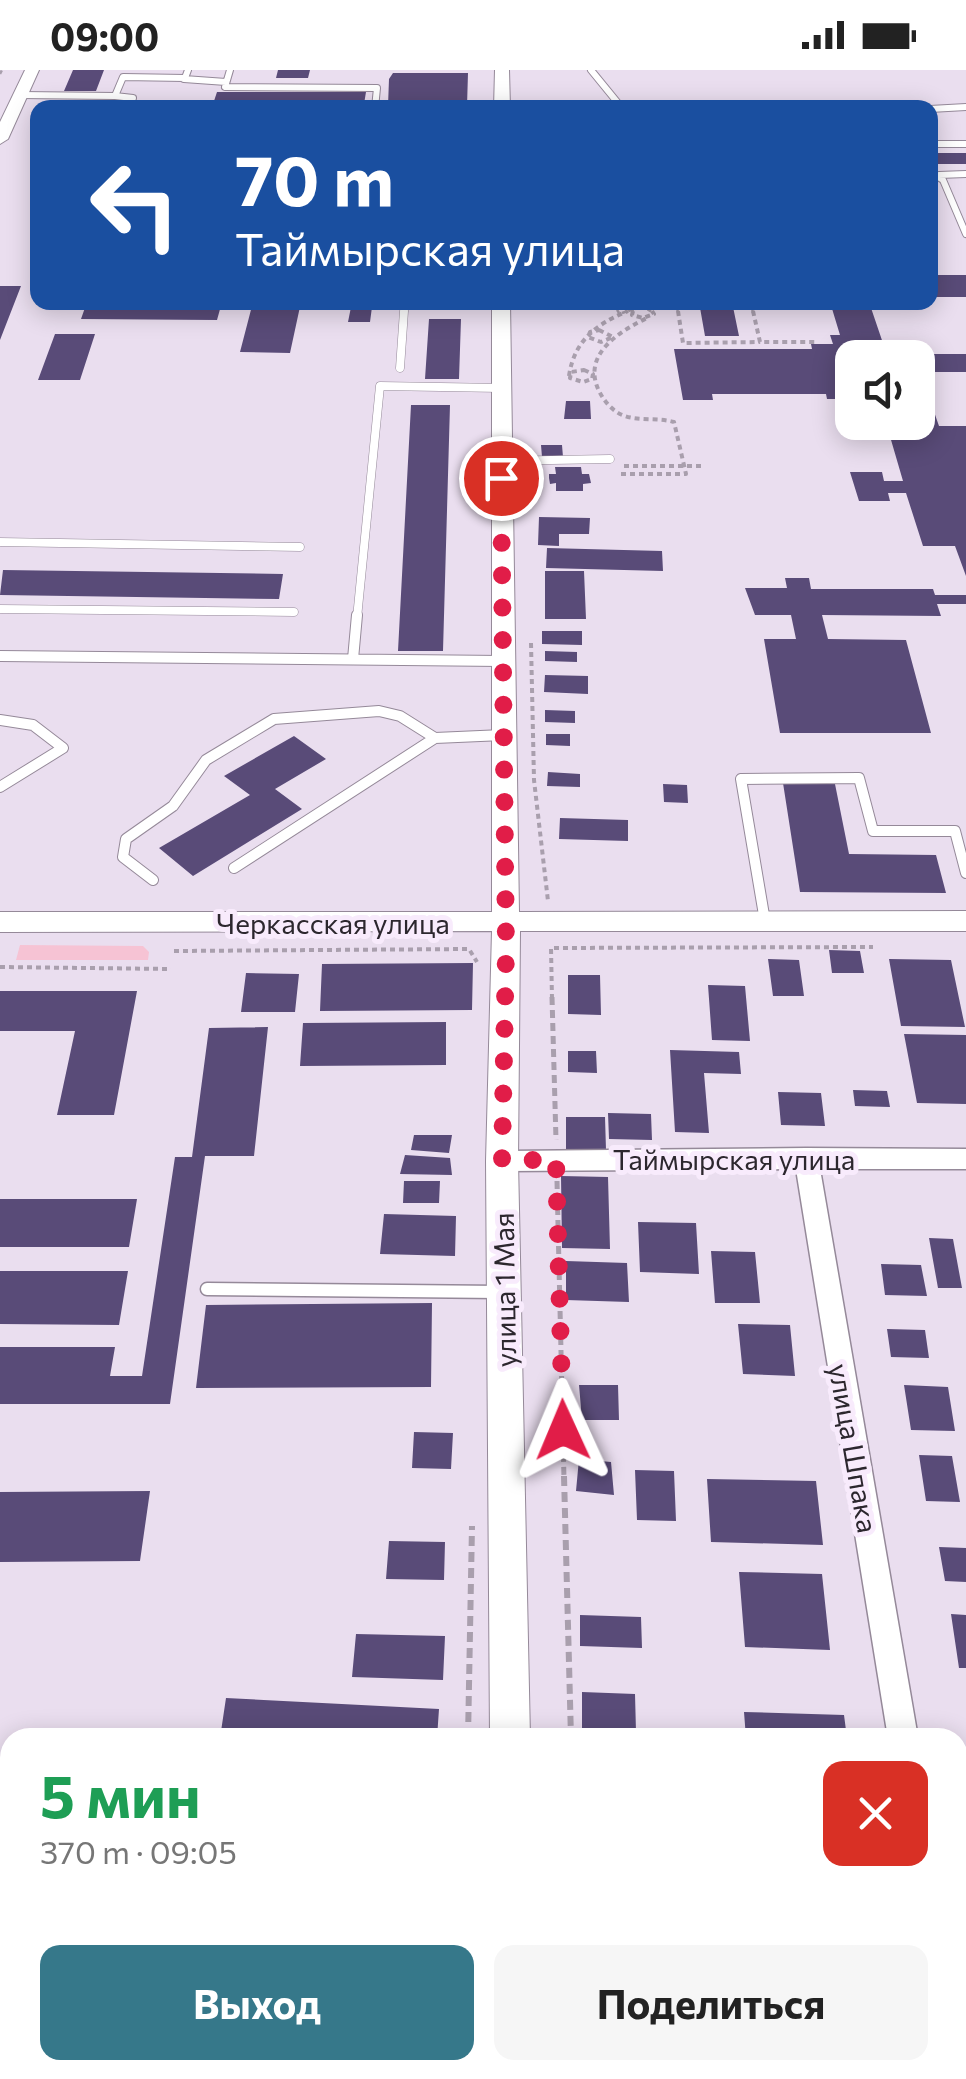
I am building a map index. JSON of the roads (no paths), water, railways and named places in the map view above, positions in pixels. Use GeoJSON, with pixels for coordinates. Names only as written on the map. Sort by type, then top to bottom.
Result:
{"type":"FeatureCollection","features":[{"type":"Feature","properties":{"kind":"street"},"geometry":{"type":"LineString","coordinates":[[0,107],[18,70]]}},
{"type":"Feature","properties":{"kind":"street"},"geometry":{"type":"LineString","coordinates":[[0,138],[32,70]]}},
{"type":"Feature","properties":{"kind":"street"},"geometry":{"type":"LineString","coordinates":[[502,70],[502,100]]}},
{"type":"Feature","properties":{"kind":"street","name":"улица 1 Мая"},"geometry":{"type":"LineString","coordinates":[[502,310],[506,923],[502,1160],[510,1728]]}},
{"type":"Feature","properties":{"kind":"street","name":"Черкасская улица"},"geometry":{"type":"LineString","coordinates":[[0,922],[966,922]]}},
{"type":"Feature","properties":{"kind":"street","name":"улица Шпака"},"geometry":{"type":"LineString","coordinates":[[806,1158],[901,1728]]}},
{"type":"Feature","properties":{"kind":"street","name":"Таймырская улица"},"geometry":{"type":"LineString","coordinates":[[502,1160],[966,1159]]}},
{"type":"Feature","properties":{"kind":"lane"},"geometry":{"type":"LineString","coordinates":[[230,70],[224,87],[377,88],[376,100]]}},
{"type":"Feature","properties":{"kind":"lane"},"geometry":{"type":"LineString","coordinates":[[591,70],[615,100]]}},
{"type":"Feature","properties":{"kind":"lane"},"geometry":{"type":"LineString","coordinates":[[115,96],[124,77],[186,74],[183,82],[226,82]]}},
{"type":"Feature","properties":{"kind":"lane"},"geometry":{"type":"LineString","coordinates":[[20,95],[115,96],[132,100]]}},
{"type":"Feature","properties":{"kind":"lane"},"geometry":{"type":"LineString","coordinates":[[61,100],[63,96]]}},
{"type":"Feature","properties":{"kind":"lane"},"geometry":{"type":"LineString","coordinates":[[938,108],[966,107]]}},
{"type":"Feature","properties":{"kind":"lane"},"geometry":{"type":"LineString","coordinates":[[938,144],[966,144]]}},
{"type":"Feature","properties":{"kind":"lane"},"geometry":{"type":"LineString","coordinates":[[966,174],[940,174],[966,234]]}},
{"type":"Feature","properties":{"kind":"lane"},"geometry":{"type":"LineString","coordinates":[[400,368],[404,310]]}},
{"type":"Feature","properties":{"kind":"lane"},"geometry":{"type":"LineString","coordinates":[[353,659],[380,386],[501,388]]}},
{"type":"Feature","properties":{"kind":"lane"},"geometry":{"type":"LineString","coordinates":[[501,461],[613,463]]}},
{"type":"Feature","properties":{"kind":"lane"},"geometry":{"type":"LineString","coordinates":[[0,542],[300,547]]}},
{"type":"Feature","properties":{"kind":"lane"},"geometry":{"type":"LineString","coordinates":[[0,610],[294,612]]}},
{"type":"Feature","properties":{"kind":"lane"},"geometry":{"type":"LineString","coordinates":[[0,656],[502,661]]}},
{"type":"Feature","properties":{"kind":"lane"},"geometry":{"type":"LineString","coordinates":[[153,880],[123,856],[126,839],[173,806],[206,760],[274,718],[378,711],[400,716],[435,738]]}},
{"type":"Feature","properties":{"kind":"lane"},"geometry":{"type":"LineString","coordinates":[[0,720],[33,725],[62,748],[0,787]]}},
{"type":"Feature","properties":{"kind":"lane"},"geometry":{"type":"LineString","coordinates":[[234,868],[435,738],[503,734]]}},
{"type":"Feature","properties":{"kind":"lane"},"geometry":{"type":"LineString","coordinates":[[765,921],[741,779],[859,778],[872,831],[955,830],[966,874]]}},
{"type":"Feature","properties":{"kind":"lane"},"geometry":{"type":"LineString","coordinates":[[206,1288],[504,1292]]}}]}
